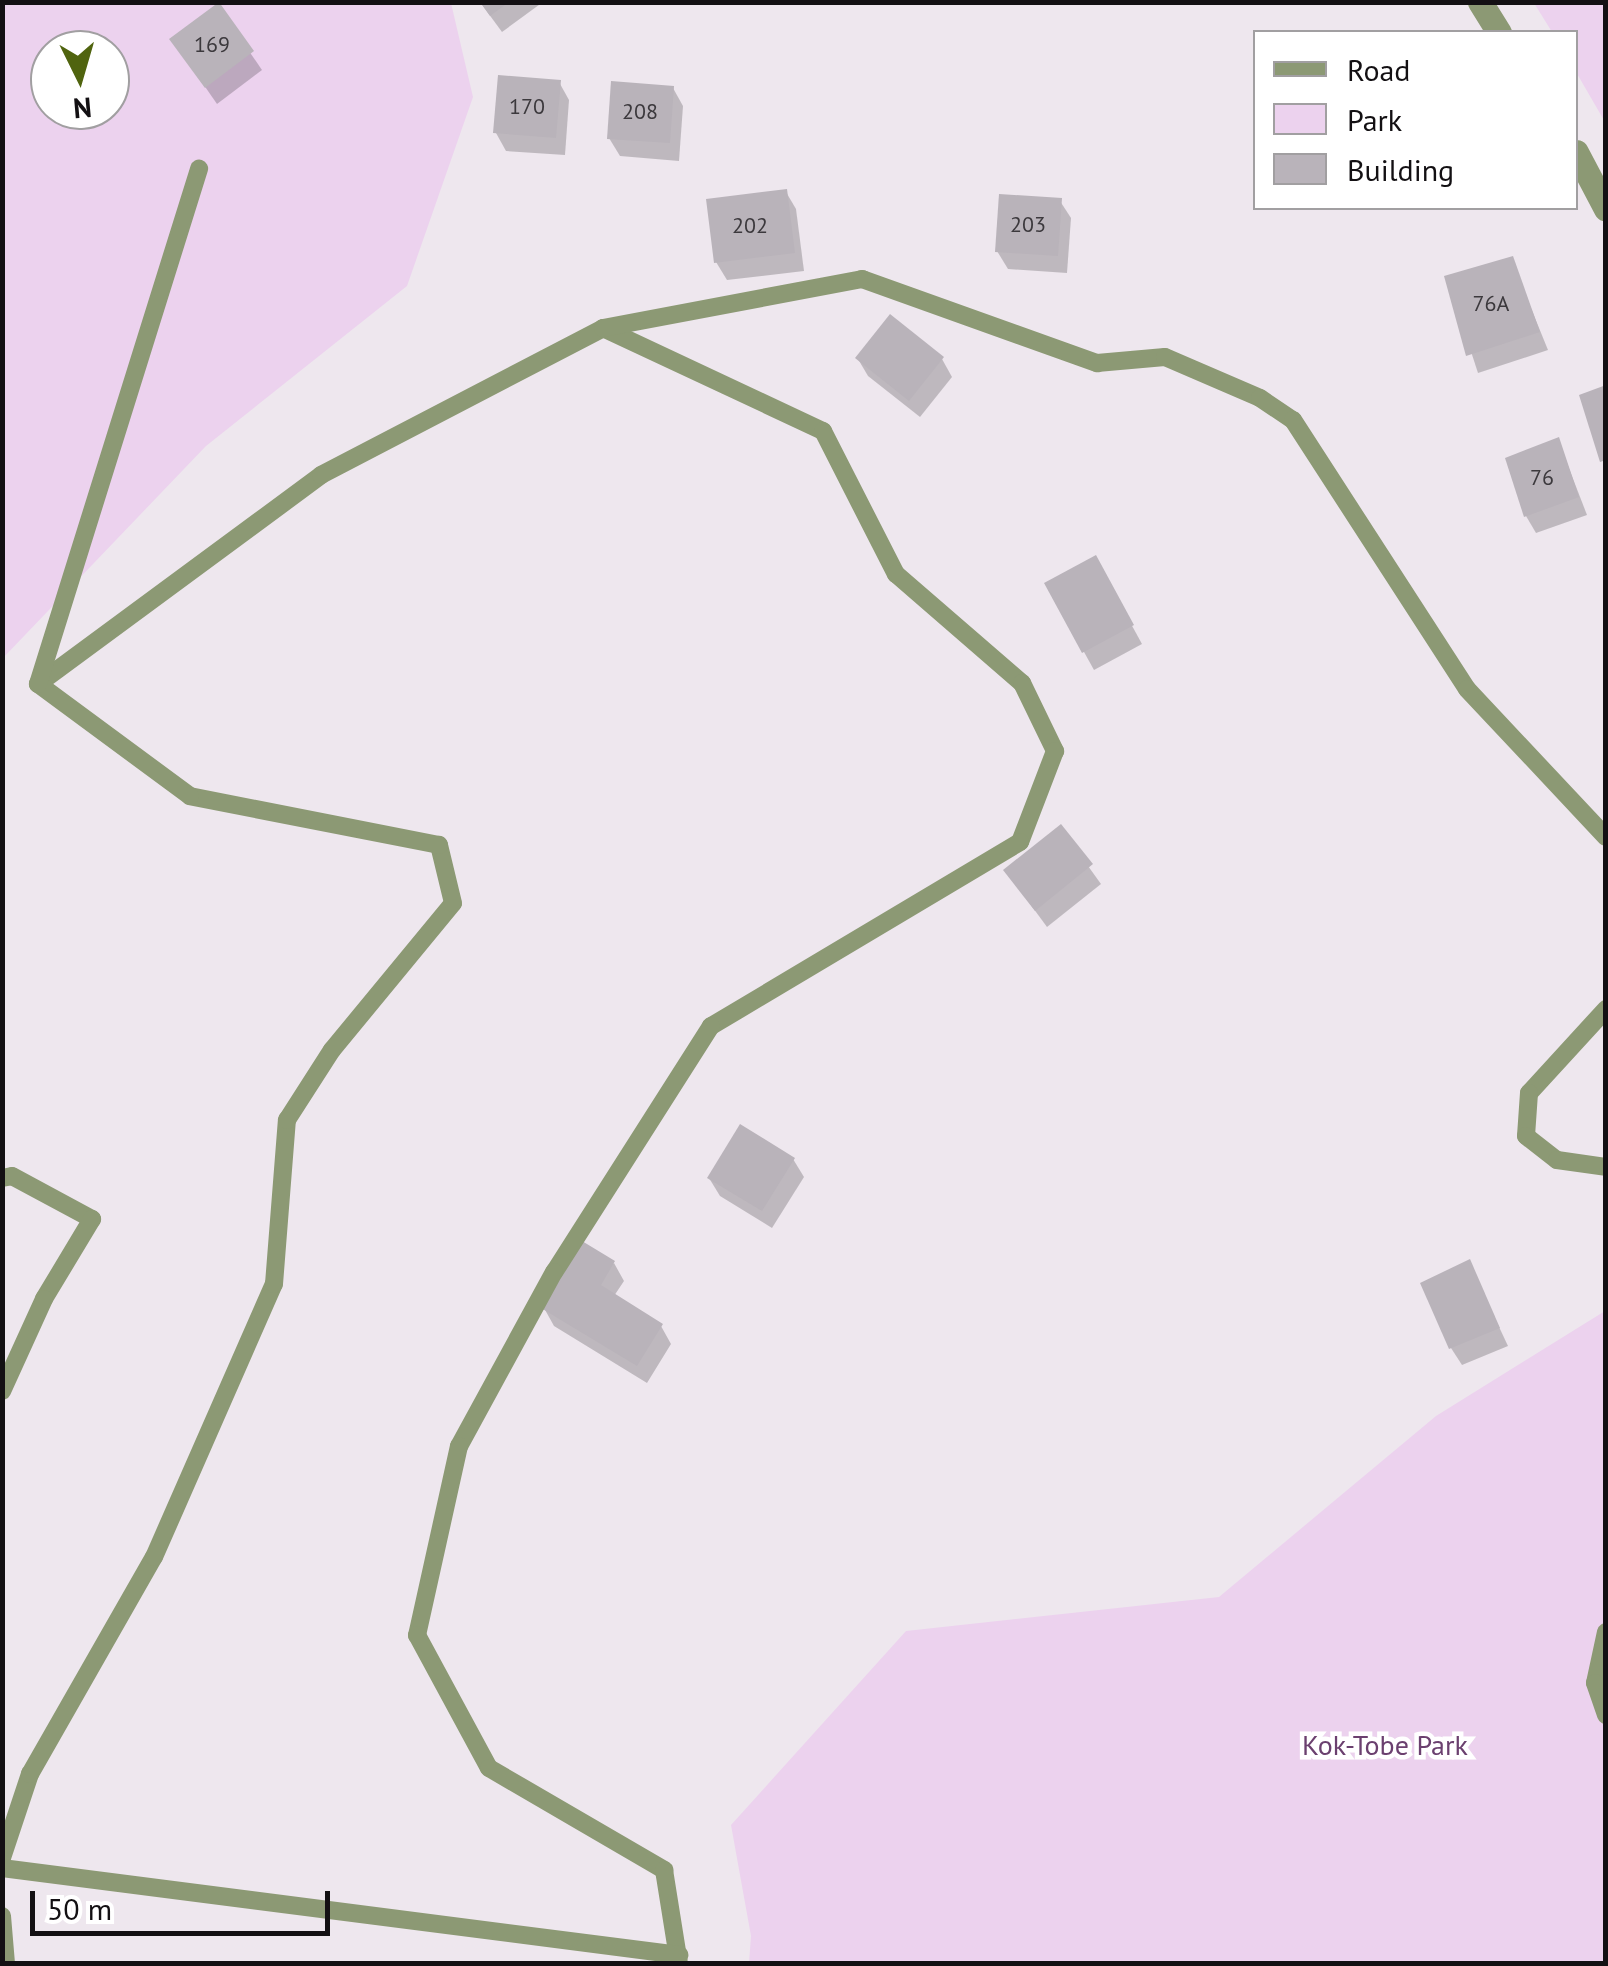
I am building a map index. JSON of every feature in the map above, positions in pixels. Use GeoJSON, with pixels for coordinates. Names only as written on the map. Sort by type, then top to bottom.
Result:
{"type":"FeatureCollection","features":[{"type":"Feature","properties":{"kind":"street"},"geometry":{"type":"LineString","coordinates":[[1480,2],[1498,30]]}},
{"type":"Feature","properties":{"kind":"street"},"geometry":{"type":"LineString","coordinates":[[1578,156],[1606,210]]}},
{"type":"Feature","properties":{"kind":"lane"},"geometry":{"type":"LineString","coordinates":[[38,684],[199,168]]}},
{"type":"Feature","properties":{"kind":"lane"},"geometry":{"type":"LineString","coordinates":[[38,684],[321,474],[603,328],[862,279],[1097,362],[1166,356],[1260,398],[1294,420],[1467,689],[1606,837]]}},
{"type":"Feature","properties":{"kind":"lane"},"geometry":{"type":"LineString","coordinates":[[2,1868],[679,1959],[664,1870],[489,1768],[418,1635],[459,1446],[554,1272],[711,1026],[1020,842],[1055,751],[1022,683],[896,574],[823,431],[603,328]]}},
{"type":"Feature","properties":{"kind":"lane"},"geometry":{"type":"LineString","coordinates":[[2,1858],[30,1774],[154,1557],[274,1284],[287,1120],[332,1050],[453,903],[440,845],[190,796],[38,684]]}},
{"type":"Feature","properties":{"kind":"lane"},"geometry":{"type":"LineString","coordinates":[[1606,1009],[1528,1094],[1526,1136],[1557,1160],[1606,1167]]}},
{"type":"Feature","properties":{"kind":"lane"},"geometry":{"type":"LineString","coordinates":[[2,1178],[12,1176],[92,1219],[44,1299],[2,1391]]}},
{"type":"Feature","properties":{"kind":"lane"},"geometry":{"type":"LineString","coordinates":[[1606,1632],[1595,1683],[1606,1716]]}},
{"type":"Feature","properties":{"kind":"lane"},"geometry":{"type":"LineString","coordinates":[[2,1916],[6,1964]]}},
{"type":"Feature","properties":{"kind":"green space"},"geometry":{"type":"Polygon","coordinates":[[[3,3],[451,3],[473,97],[407,286],[206,446],[3,658],[3,3]]]}},
{"type":"Feature","properties":{"kind":"green space"},"geometry":{"type":"Polygon","coordinates":[[[1534,3],[1605,3],[1605,122],[1578,75],[1578,30],[1551,30],[1534,3]]]}},
{"type":"Feature","properties":{"kind":"green space","name":"Kok-Tobe Park"},"geometry":{"type":"Polygon","coordinates":[[[1605,1311],[1605,1963],[749,1963],[751,1936],[731,1825],[906,1631],[1219,1597],[1436,1416],[1605,1311]]]}},
{"type":"Feature","properties":{"kind":"building"},"geometry":{"type":"Polygon","coordinates":[[[219,2],[254,51],[205,88],[169,39],[219,2]]]}},
{"type":"Feature","properties":{"kind":"building"},"geometry":{"type":"Polygon","coordinates":[[[480,2],[509,2],[490,16],[480,2]]]}},
{"type":"Feature","properties":{"kind":"building"},"geometry":{"type":"Polygon","coordinates":[[[498,75],[561,80],[556,138],[493,133],[498,75]]]}},
{"type":"Feature","properties":{"kind":"building"},"geometry":{"type":"Polygon","coordinates":[[[611,81],[674,86],[670,143],[607,139],[611,81]]]}},
{"type":"Feature","properties":{"kind":"building"},"geometry":{"type":"Polygon","coordinates":[[[787,189],[795,253],[714,263],[706,199],[787,189]]]}},
{"type":"Feature","properties":{"kind":"building"},"geometry":{"type":"Polygon","coordinates":[[[999,194],[1062,198],[1058,256],[995,252],[999,194]]]}},
{"type":"Feature","properties":{"kind":"building"},"geometry":{"type":"Polygon","coordinates":[[[1513,256],[1540,332],[1466,356],[1444,276],[1513,256]]]}},
{"type":"Feature","properties":{"kind":"building"},"geometry":{"type":"Polygon","coordinates":[[[890,314],[944,357],[909,401],[855,358],[890,314]]]}},
{"type":"Feature","properties":{"kind":"building"},"geometry":{"type":"Polygon","coordinates":[[[1606,385],[1606,460],[1600,462],[1579,395],[1606,385]]]}},
{"type":"Feature","properties":{"kind":"building"},"geometry":{"type":"Polygon","coordinates":[[[1559,437],[1579,497],[1524,517],[1505,458],[1559,437]]]}},
{"type":"Feature","properties":{"kind":"building"},"geometry":{"type":"Polygon","coordinates":[[[1096,555],[1134,625],[1082,653],[1044,583],[1096,555]]]}},
{"type":"Feature","properties":{"kind":"building"},"geometry":{"type":"Polygon","coordinates":[[[1061,824],[1093,864],[1035,911],[1003,870],[1061,824]]]}},
{"type":"Feature","properties":{"kind":"building"},"geometry":{"type":"Polygon","coordinates":[[[740,1124],[795,1158],[762,1211],[707,1178],[740,1124]]]}},
{"type":"Feature","properties":{"kind":"building"},"geometry":{"type":"Polygon","coordinates":[[[582,1241],[615,1261],[601,1285],[663,1324],[637,1366],[541,1308],[582,1241]]]}},
{"type":"Feature","properties":{"kind":"building"},"geometry":{"type":"Polygon","coordinates":[[[1470,1259],[1500,1328],[1449,1349],[1420,1283],[1470,1259]]]}}]}
